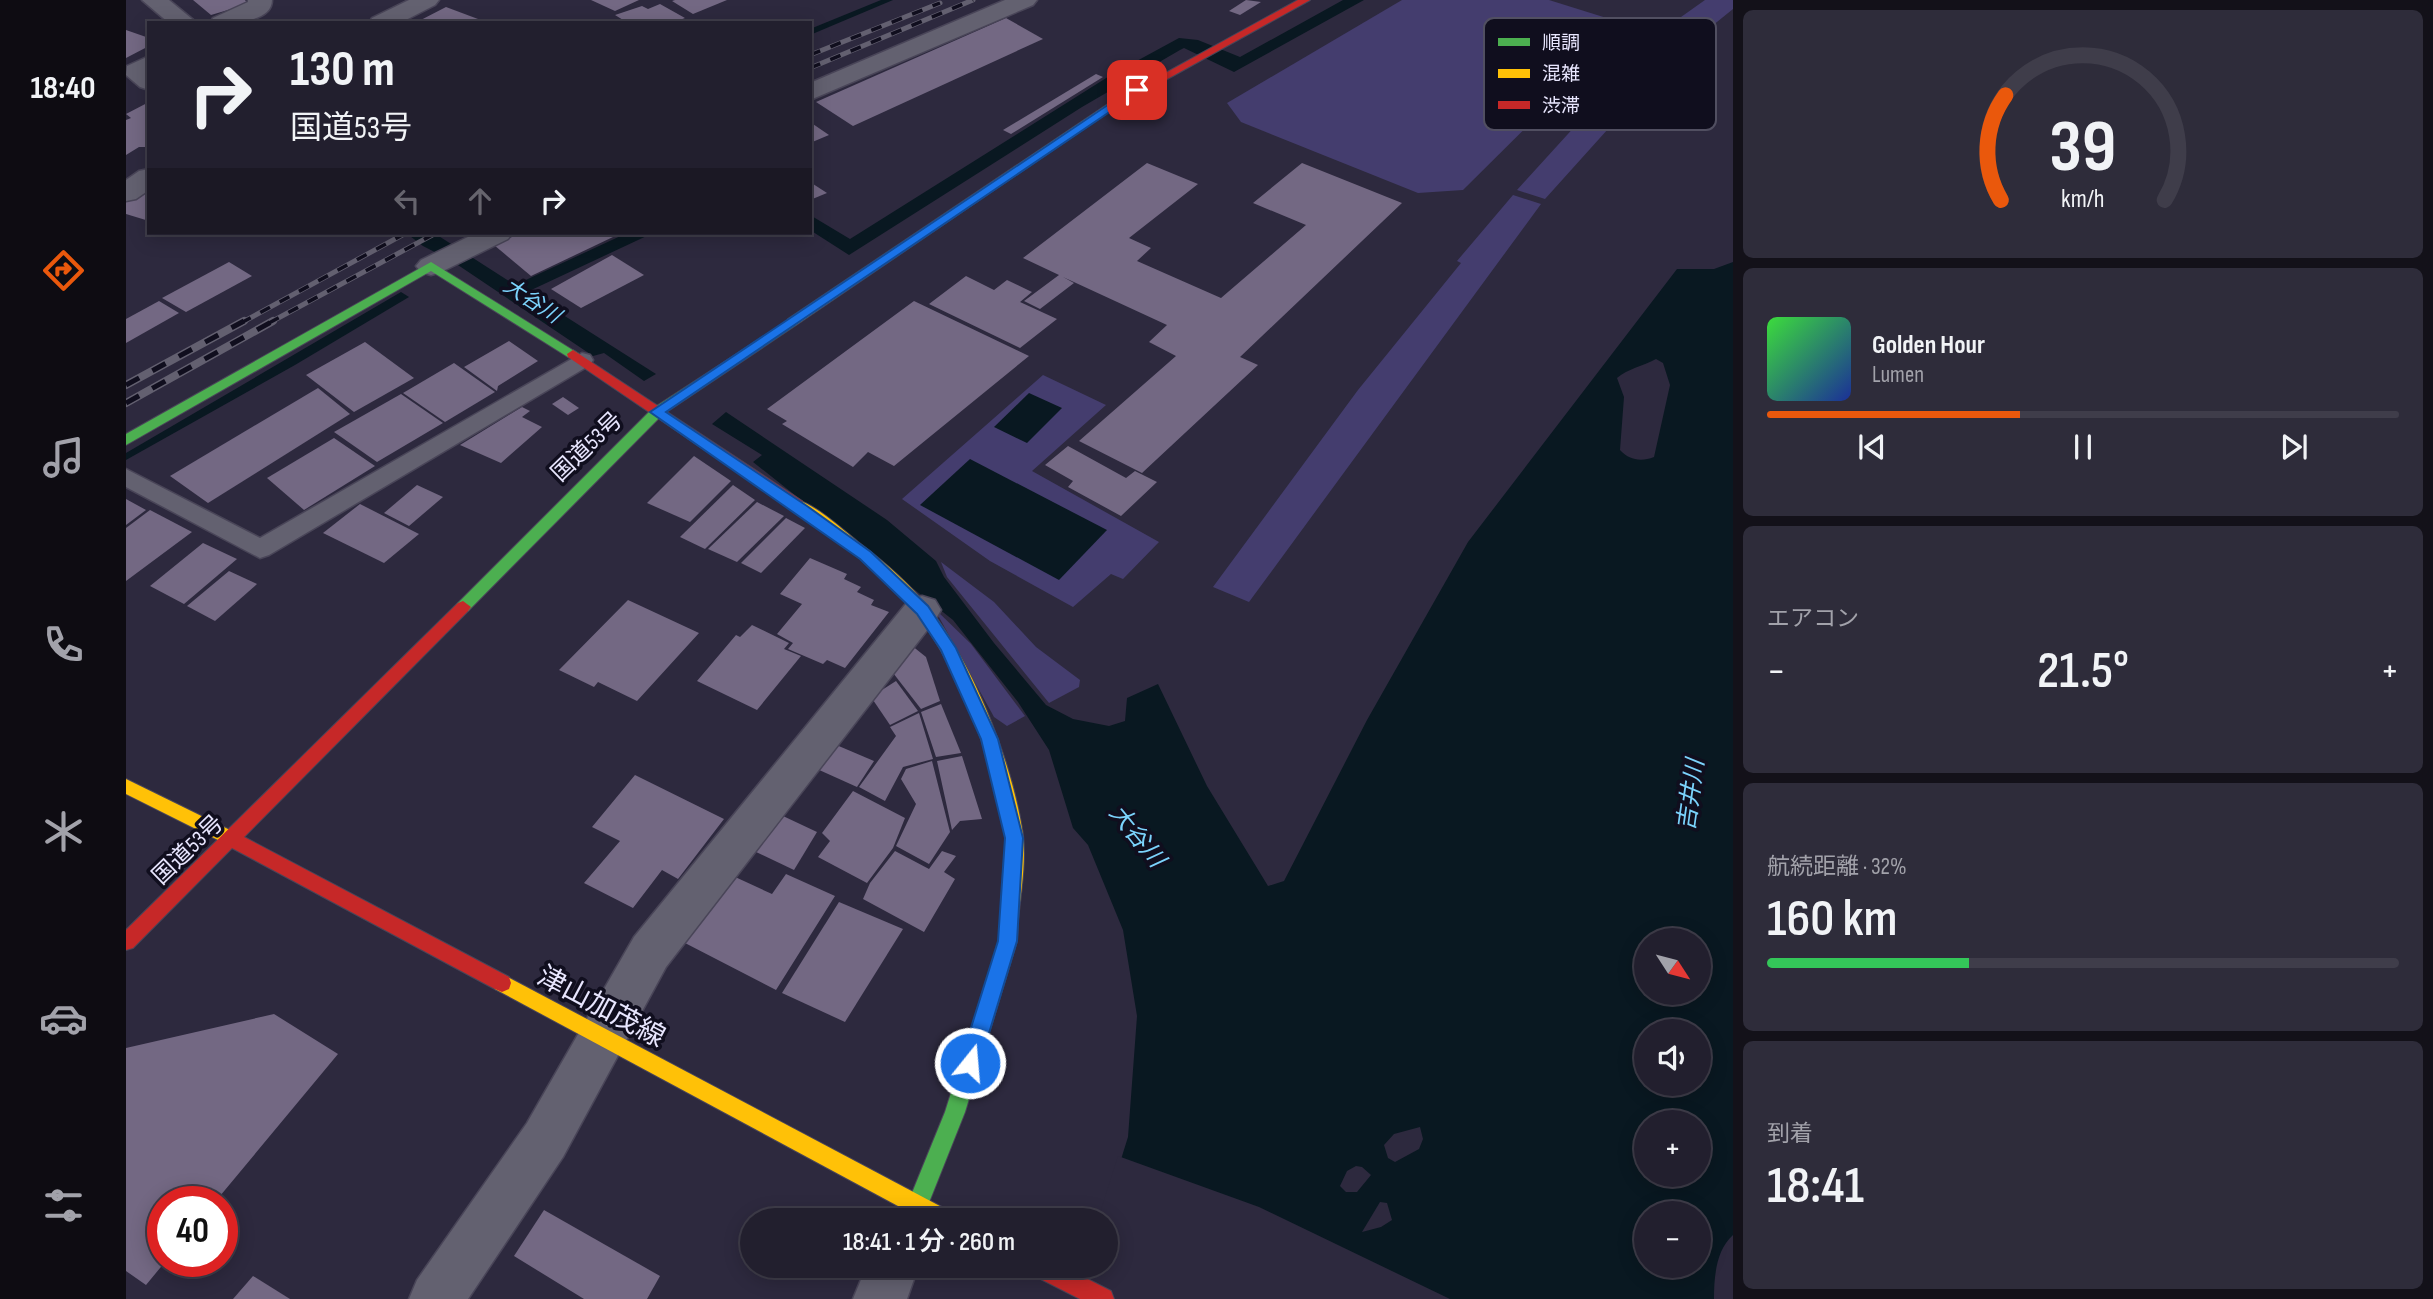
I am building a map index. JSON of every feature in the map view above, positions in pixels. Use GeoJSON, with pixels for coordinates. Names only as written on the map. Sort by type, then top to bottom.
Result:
{"type":"FeatureCollection","features":[{"type":"Feature","properties":{"kind":"main road","name":"国道53号"},"geometry":{"type":"LineString","coordinates":[[126,942],[657,412],[1137,90],[1305,0]]}},
{"type":"Feature","properties":{"kind":"main road"},"geometry":{"type":"LineString","coordinates":[[126,440],[435,263],[802,509],[865,556],[922,610],[948,648],[989,739],[1014,838],[1008,941],[955,1112],[916,1208]]}},
{"type":"Feature","properties":{"kind":"main road","name":"津山加茂線"},"geometry":{"type":"LineString","coordinates":[[126,786],[232,839],[603,1038],[905,1208]]}},
{"type":"Feature","properties":{"kind":"main road"},"geometry":{"type":"LineString","coordinates":[[1062,1278],[1103,1299]]}},
{"type":"Feature","properties":{"kind":"street"},"geometry":{"type":"LineString","coordinates":[[154,0],[182,21]]}},
{"type":"Feature","properties":{"kind":"street"},"geometry":{"type":"LineString","coordinates":[[226,21],[260,6],[260,0]]}},
{"type":"Feature","properties":{"kind":"street"},"geometry":{"type":"LineString","coordinates":[[385,21],[426,0]]}},
{"type":"Feature","properties":{"kind":"street"},"geometry":{"type":"LineString","coordinates":[[812,91],[1025,0]]}},
{"type":"Feature","properties":{"kind":"street"},"geometry":{"type":"LineString","coordinates":[[147,64],[136,71],[147,80]]}},
{"type":"Feature","properties":{"kind":"street"},"geometry":{"type":"LineString","coordinates":[[126,193],[147,178]]}},
{"type":"Feature","properties":{"kind":"street"},"geometry":{"type":"LineString","coordinates":[[435,263],[494,235]]}},
{"type":"Feature","properties":{"kind":"street"},"geometry":{"type":"LineString","coordinates":[[436,1299],[545,1140],[650,952],[922,610]]}},
{"type":"Feature","properties":{"kind":"street"},"geometry":{"type":"LineString","coordinates":[[880,1299],[888,1278]]}},
{"type":"Feature","properties":{"kind":"lane"},"geometry":{"type":"LineString","coordinates":[[126,477],[260,550],[582,360]]}},
{"type":"Feature","properties":{"kind":"shaded area"},"geometry":{"type":"Polygon","coordinates":[[[1402,0],[1549,0],[1607,18],[1484,18],[1484,130],[1523,130],[1463,190],[1418,193],[1241,122],[1227,103],[1402,0]]]}},
{"type":"Feature","properties":{"kind":"shaded area"},"geometry":{"type":"Polygon","coordinates":[[[1705,0],[1733,0],[1733,9],[1716,23],[1716,18],[1681,17],[1705,0]]]}},
{"type":"Feature","properties":{"kind":"shaded area"},"geometry":{"type":"Polygon","coordinates":[[[1572,130],[1607,130],[1545,199],[1517,190],[1572,130]]]}},
{"type":"Feature","properties":{"kind":"shaded area"},"geometry":{"type":"Polygon","coordinates":[[[1513,195],[1541,204],[1249,602],[1213,587],[1358,390],[1461,263],[1457,261],[1513,195]]]}},
{"type":"Feature","properties":{"kind":"shaded area"},"geometry":{"type":"Polygon","coordinates":[[[1043,375],[1106,405],[1032,471],[1159,542],[1123,579],[1111,574],[1073,607],[990,561],[902,499],[1043,375]]]}},
{"type":"Feature","properties":{"kind":"shaded area"},"geometry":{"type":"Polygon","coordinates":[[[941,562],[994,602],[1036,647],[1080,680],[1079,687],[1049,703],[947,577],[941,562]]]}},
{"type":"Feature","properties":{"kind":"shaded area"},"geometry":{"type":"Polygon","coordinates":[[[934,608],[971,644],[1025,716],[1007,726],[994,717],[934,608]]]}},
{"type":"Feature","properties":{"kind":"water"},"geometry":{"type":"Polygon","coordinates":[[[1343,0],[1364,0],[1234,72],[1184,48],[1082,107],[849,255],[812,231],[812,216],[850,239],[1111,75],[1179,38],[1198,40],[1240,57],[1343,0]]]}},
{"type":"Feature","properties":{"kind":"water","name":"大谷川"},"geometry":{"type":"Polygon","coordinates":[[[409,235],[437,235],[515,285],[623,235],[649,235],[527,292],[656,374],[644,381],[604,353],[593,356],[452,261],[409,235]]]}},
{"type":"Feature","properties":{"kind":"water"},"geometry":{"type":"Polygon","coordinates":[[[1733,262],[1733,1235],[1720,1256],[1714,1299],[1076,1299],[1095,1278],[1118,1278],[1118,1208],[1106,1208],[1128,1137],[1137,1016],[1123,930],[1088,845],[1073,828],[1049,750],[1018,702],[953,620],[753,462],[762,455],[712,424],[726,412],[887,520],[936,561],[944,577],[994,643],[1046,705],[1073,719],[1109,726],[1125,721],[1127,698],[1158,684],[1207,786],[1268,886],[1284,881],[1367,720],[1468,542],[1677,269],[1714,269],[1733,262]],[[1656,359],[1617,378],[1624,397],[1620,450],[1631,458],[1640,460],[1654,457],[1670,385],[1663,363],[1656,359]],[[1420,1127],[1394,1134],[1384,1145],[1388,1158],[1395,1162],[1419,1149],[1423,1139],[1420,1127]],[[1356,1166],[1347,1171],[1340,1186],[1346,1192],[1357,1192],[1371,1175],[1362,1167],[1356,1166]],[[1380,1202],[1362,1232],[1381,1227],[1392,1220],[1387,1203],[1380,1202]]]}},
{"type":"Feature","properties":{"kind":"water"},"geometry":{"type":"Polygon","coordinates":[[[401,292],[409,297],[126,460],[126,453],[401,292]]]}},
{"type":"Feature","properties":{"kind":"water"},"geometry":{"type":"Polygon","coordinates":[[[1029,393],[1062,408],[1027,443],[994,427],[1029,393]]]}},
{"type":"Feature","properties":{"kind":"water"},"geometry":{"type":"Polygon","coordinates":[[[970,459],[1107,530],[1059,580],[920,505],[970,459]]]}},
{"type":"Feature","properties":{"kind":"pier"},"geometry":{"type":"Polygon","coordinates":[[[1118,1156],[1259,1207],[1450,1299],[1073,1299],[1079,1278],[1118,1278],[1118,1208],[1101,1208],[1118,1156]]]}},
{"type":"Feature","properties":{"kind":"building"},"geometry":{"type":"Polygon","coordinates":[[[193,0],[245,0],[248,4],[211,15],[193,0]]]}},
{"type":"Feature","properties":{"kind":"building"},"geometry":{"type":"Polygon","coordinates":[[[591,0],[639,0],[615,11],[591,0]]]}},
{"type":"Feature","properties":{"kind":"building"},"geometry":{"type":"Polygon","coordinates":[[[727,0],[693,14],[672,1],[727,0]]]}},
{"type":"Feature","properties":{"kind":"building"},"geometry":{"type":"Polygon","coordinates":[[[1246,0],[1261,2],[1240,15],[1229,11],[1246,0]]]}},
{"type":"Feature","properties":{"kind":"building"},"geometry":{"type":"Polygon","coordinates":[[[660,4],[685,18],[677,21],[625,21],[615,15],[642,6],[648,9],[660,4]]]}},
{"type":"Feature","properties":{"kind":"building"},"geometry":{"type":"Polygon","coordinates":[[[446,7],[478,19],[474,21],[419,21],[446,7]]]}},
{"type":"Feature","properties":{"kind":"building"},"geometry":{"type":"Polygon","coordinates":[[[1006,18],[1043,39],[853,126],[816,102],[1006,18]]]}},
{"type":"Feature","properties":{"kind":"building"},"geometry":{"type":"Polygon","coordinates":[[[126,30],[147,37],[147,47],[126,58],[126,30]]]}},
{"type":"Feature","properties":{"kind":"building"},"geometry":{"type":"Polygon","coordinates":[[[1096,74],[1103,77],[1011,134],[1003,130],[1096,74]]]}},
{"type":"Feature","properties":{"kind":"building"},"geometry":{"type":"Polygon","coordinates":[[[147,103],[147,147],[139,147],[126,155],[126,120],[131,118],[126,114],[147,103]]]}},
{"type":"Feature","properties":{"kind":"building"},"geometry":{"type":"Polygon","coordinates":[[[812,123],[829,135],[812,142],[812,123]]]}},
{"type":"Feature","properties":{"kind":"building"},"geometry":{"type":"Polygon","coordinates":[[[1147,163],[1198,184],[1129,238],[1151,248],[1137,261],[1221,298],[1306,225],[1253,203],[1302,163],[1402,203],[1240,357],[1258,365],[1142,473],[1079,441],[1176,356],[1149,342],[1167,325],[1063,277],[1074,283],[1040,309],[1024,301],[1059,275],[1023,258],[1147,163]]]}},
{"type":"Feature","properties":{"kind":"building"},"geometry":{"type":"Polygon","coordinates":[[[812,183],[827,193],[812,199],[812,183]]]}},
{"type":"Feature","properties":{"kind":"building"},"geometry":{"type":"Polygon","coordinates":[[[139,188],[147,190],[147,220],[126,214],[126,197],[139,188]]]}},
{"type":"Feature","properties":{"kind":"building"},"geometry":{"type":"Polygon","coordinates":[[[516,235],[613,237],[531,276],[494,245],[516,235]]]}},
{"type":"Feature","properties":{"kind":"building"},"geometry":{"type":"Polygon","coordinates":[[[612,255],[644,275],[581,308],[551,289],[612,255]]]}},
{"type":"Feature","properties":{"kind":"building"},"geometry":{"type":"Polygon","coordinates":[[[229,262],[252,276],[186,312],[162,298],[229,262]]]}},
{"type":"Feature","properties":{"kind":"building"},"geometry":{"type":"Polygon","coordinates":[[[966,276],[994,290],[1007,280],[1032,292],[1020,302],[1057,319],[1020,348],[929,304],[966,276]]]}},
{"type":"Feature","properties":{"kind":"building"},"geometry":{"type":"Polygon","coordinates":[[[159,301],[179,313],[126,343],[126,319],[159,301]]]}},
{"type":"Feature","properties":{"kind":"building"},"geometry":{"type":"Polygon","coordinates":[[[914,301],[1029,356],[894,466],[868,452],[853,467],[782,424],[787,421],[767,409],[914,301]]]}},
{"type":"Feature","properties":{"kind":"building"},"geometry":{"type":"Polygon","coordinates":[[[509,341],[538,361],[498,386],[497,391],[464,367],[509,341]]]}},
{"type":"Feature","properties":{"kind":"building"},"geometry":{"type":"Polygon","coordinates":[[[365,342],[414,378],[354,412],[306,375],[365,342]]]}},
{"type":"Feature","properties":{"kind":"building"},"geometry":{"type":"Polygon","coordinates":[[[454,363],[495,392],[445,422],[403,393],[454,363]]]}},
{"type":"Feature","properties":{"kind":"building"},"geometry":{"type":"Polygon","coordinates":[[[318,388],[350,414],[208,503],[170,476],[318,388]]]}},
{"type":"Feature","properties":{"kind":"building"},"geometry":{"type":"Polygon","coordinates":[[[401,394],[443,423],[377,462],[334,432],[401,394]]]}},
{"type":"Feature","properties":{"kind":"building"},"geometry":{"type":"Polygon","coordinates":[[[563,397],[579,408],[568,415],[552,404],[563,397]]]}},
{"type":"Feature","properties":{"kind":"building"},"geometry":{"type":"Polygon","coordinates":[[[522,407],[530,411],[522,417],[542,427],[501,463],[460,445],[522,407]]]}},
{"type":"Feature","properties":{"kind":"building"},"geometry":{"type":"Polygon","coordinates":[[[334,438],[375,466],[304,510],[267,478],[334,438]]]}},
{"type":"Feature","properties":{"kind":"building"},"geometry":{"type":"Polygon","coordinates":[[[1068,446],[1126,478],[1135,471],[1157,482],[1121,516],[1068,487],[1073,481],[1045,465],[1068,446]]]}},
{"type":"Feature","properties":{"kind":"building"},"geometry":{"type":"Polygon","coordinates":[[[694,456],[731,481],[690,522],[647,503],[694,456]]]}},
{"type":"Feature","properties":{"kind":"building"},"geometry":{"type":"Polygon","coordinates":[[[417,485],[443,497],[409,526],[384,513],[417,485]]]}},
{"type":"Feature","properties":{"kind":"building"},"geometry":{"type":"Polygon","coordinates":[[[733,485],[755,500],[705,549],[680,537],[733,485]]]}},
{"type":"Feature","properties":{"kind":"building"},"geometry":{"type":"Polygon","coordinates":[[[126,499],[146,510],[126,525],[126,499]]]}},
{"type":"Feature","properties":{"kind":"building"},"geometry":{"type":"Polygon","coordinates":[[[757,502],[784,516],[737,562],[708,549],[757,502]]]}},
{"type":"Feature","properties":{"kind":"building"},"geometry":{"type":"Polygon","coordinates":[[[360,504],[419,534],[384,563],[323,533],[360,504]]]}},
{"type":"Feature","properties":{"kind":"building"},"geometry":{"type":"Polygon","coordinates":[[[150,510],[192,532],[126,581],[126,528],[150,510]]]}},
{"type":"Feature","properties":{"kind":"building"},"geometry":{"type":"Polygon","coordinates":[[[786,518],[805,528],[761,573],[741,563],[786,518]]]}},
{"type":"Feature","properties":{"kind":"building"},"geometry":{"type":"Polygon","coordinates":[[[203,543],[237,559],[184,604],[150,586],[203,543]]]}},
{"type":"Feature","properties":{"kind":"building"},"geometry":{"type":"Polygon","coordinates":[[[810,558],[847,574],[844,579],[861,587],[857,592],[874,600],[871,605],[889,612],[845,668],[827,660],[823,664],[788,649],[793,643],[777,634],[802,604],[780,594],[810,558]]]}},
{"type":"Feature","properties":{"kind":"building"},"geometry":{"type":"Polygon","coordinates":[[[229,571],[257,584],[215,621],[187,606],[229,571]]]}},
{"type":"Feature","properties":{"kind":"building"},"geometry":{"type":"Polygon","coordinates":[[[628,600],[699,633],[637,701],[598,682],[594,687],[559,670],[628,600]]]}},
{"type":"Feature","properties":{"kind":"building"},"geometry":{"type":"Polygon","coordinates":[[[752,625],[789,643],[784,649],[801,656],[757,710],[697,681],[736,635],[740,637],[752,625]]]}},
{"type":"Feature","properties":{"kind":"building"},"geometry":{"type":"Polygon","coordinates":[[[911,645],[926,657],[940,701],[921,709],[890,669],[911,645]]]}},
{"type":"Feature","properties":{"kind":"building"},"geometry":{"type":"Polygon","coordinates":[[[896,681],[918,711],[890,725],[871,697],[896,681]]]}},
{"type":"Feature","properties":{"kind":"building"},"geometry":{"type":"Polygon","coordinates":[[[941,704],[961,753],[936,757],[921,712],[941,704]]]}},
{"type":"Feature","properties":{"kind":"building"},"geometry":{"type":"Polygon","coordinates":[[[919,713],[933,759],[903,767],[885,801],[859,787],[896,736],[890,727],[919,713]]]}},
{"type":"Feature","properties":{"kind":"building"},"geometry":{"type":"Polygon","coordinates":[[[834,744],[874,761],[857,787],[817,769],[834,744]]]}},
{"type":"Feature","properties":{"kind":"building"},"geometry":{"type":"Polygon","coordinates":[[[962,756],[982,819],[960,821],[952,830],[937,761],[962,756]]]}},
{"type":"Feature","properties":{"kind":"building"},"geometry":{"type":"Polygon","coordinates":[[[932,761],[950,832],[929,864],[896,846],[916,804],[901,779],[906,769],[932,761]]]}},
{"type":"Feature","properties":{"kind":"building"},"geometry":{"type":"Polygon","coordinates":[[[635,775],[724,819],[678,879],[662,870],[633,908],[584,883],[620,841],[592,827],[635,775]]]}},
{"type":"Feature","properties":{"kind":"building"},"geometry":{"type":"Polygon","coordinates":[[[853,791],[905,818],[893,848],[867,883],[818,857],[830,841],[822,833],[853,791]]]}},
{"type":"Feature","properties":{"kind":"building"},"geometry":{"type":"Polygon","coordinates":[[[783,816],[817,832],[794,870],[754,851],[783,816]]]}},
{"type":"Feature","properties":{"kind":"building"},"geometry":{"type":"Polygon","coordinates":[[[895,851],[929,869],[942,851],[956,856],[944,872],[955,879],[924,932],[863,899],[870,883],[895,851]]]}},
{"type":"Feature","properties":{"kind":"building"},"geometry":{"type":"Polygon","coordinates":[[[786,874],[835,896],[776,990],[685,943],[733,876],[772,894],[786,874]]]}},
{"type":"Feature","properties":{"kind":"building"},"geometry":{"type":"Polygon","coordinates":[[[839,902],[903,929],[845,1022],[782,993],[839,902]]]}},
{"type":"Feature","properties":{"kind":"building"},"geometry":{"type":"Polygon","coordinates":[[[274,1014],[338,1054],[228,1186],[147,1186],[147,1277],[153,1277],[146,1285],[126,1271],[126,1048],[274,1014]]]}},
{"type":"Feature","properties":{"kind":"building"},"geometry":{"type":"Polygon","coordinates":[[[544,1210],[660,1276],[647,1299],[584,1299],[514,1256],[544,1210]]]}},
{"type":"Feature","properties":{"kind":"building"},"geometry":{"type":"Polygon","coordinates":[[[253,1276],[290,1299],[233,1299],[253,1276]]]}},
{"type":"Feature","properties":{"kind":"waterway"},"geometry":{"type":"LineString","coordinates":[[812,31],[889,0]]}},
{"type":"Feature","properties":{"kind":"railway"},"geometry":{"type":"LineString","coordinates":[[812,67],[973,0]]}},
{"type":"Feature","properties":{"kind":"railway"},"geometry":{"type":"LineString","coordinates":[[812,54],[940,3]]}},
{"type":"Feature","properties":{"kind":"railway"},"geometry":{"type":"LineString","coordinates":[[241,323],[402,235]]}},
{"type":"Feature","properties":{"kind":"railway"},"geometry":{"type":"LineString","coordinates":[[269,323],[432,235]]}},
{"type":"Feature","properties":{"kind":"railway"},"geometry":{"type":"LineString","coordinates":[[126,385],[244,321]]}},
{"type":"Feature","properties":{"kind":"railway"},"geometry":{"type":"LineString","coordinates":[[126,403],[273,321]]}},
{"type":"Feature","properties":{"kind":"traffic: fast"},"geometry":{"type":"LineString","coordinates":[[126,440],[431,266],[573,354]]}},
{"type":"Feature","properties":{"kind":"traffic: fast"},"geometry":{"type":"LineString","coordinates":[[463,607],[657,412],[792,322]]}},
{"type":"Feature","properties":{"kind":"traffic: fast"},"geometry":{"type":"LineString","coordinates":[[916,1208],[955,1112],[1008,941],[1009,920]]}},
{"type":"Feature","properties":{"kind":"traffic: slow"},"geometry":{"type":"LineString","coordinates":[[792,322],[1118,102]]}},
{"type":"Feature","properties":{"kind":"traffic: slow"},"geometry":{"type":"LineString","coordinates":[[797,505],[896,582],[923,611],[953,658],[992,749],[1009,809],[1015,856],[1009,920]]}},
{"type":"Feature","properties":{"kind":"traffic: slow"},"geometry":{"type":"LineString","coordinates":[[126,786],[232,839]]}},
{"type":"Feature","properties":{"kind":"traffic: slow"},"geometry":{"type":"LineString","coordinates":[[502,983],[924,1208]]}},
{"type":"Feature","properties":{"kind":"traffic: jam"},"geometry":{"type":"LineString","coordinates":[[1118,102],[1305,0]]}},
{"type":"Feature","properties":{"kind":"traffic: jam"},"geometry":{"type":"LineString","coordinates":[[573,354],[797,505]]}},
{"type":"Feature","properties":{"kind":"traffic: jam"},"geometry":{"type":"LineString","coordinates":[[126,942],[463,607]]}},
{"type":"Feature","properties":{"kind":"traffic: jam"},"geometry":{"type":"LineString","coordinates":[[232,839],[502,983]]}},
{"type":"Feature","properties":{"kind":"traffic: jam"},"geometry":{"type":"LineString","coordinates":[[1062,1278],[1103,1299]]}},
{"type":"Feature","properties":{"kind":"route"},"geometry":{"type":"LineString","coordinates":[[970,1063],[1008,941],[1014,838],[989,739],[948,648],[922,610],[865,556],[802,509],[657,412],[1137,90]]}},
{"type":"Feature","properties":{"kind":"water label","name":"吉井川"},"geometry":{"type":"Point","coordinates":[1691,795]}}]}
